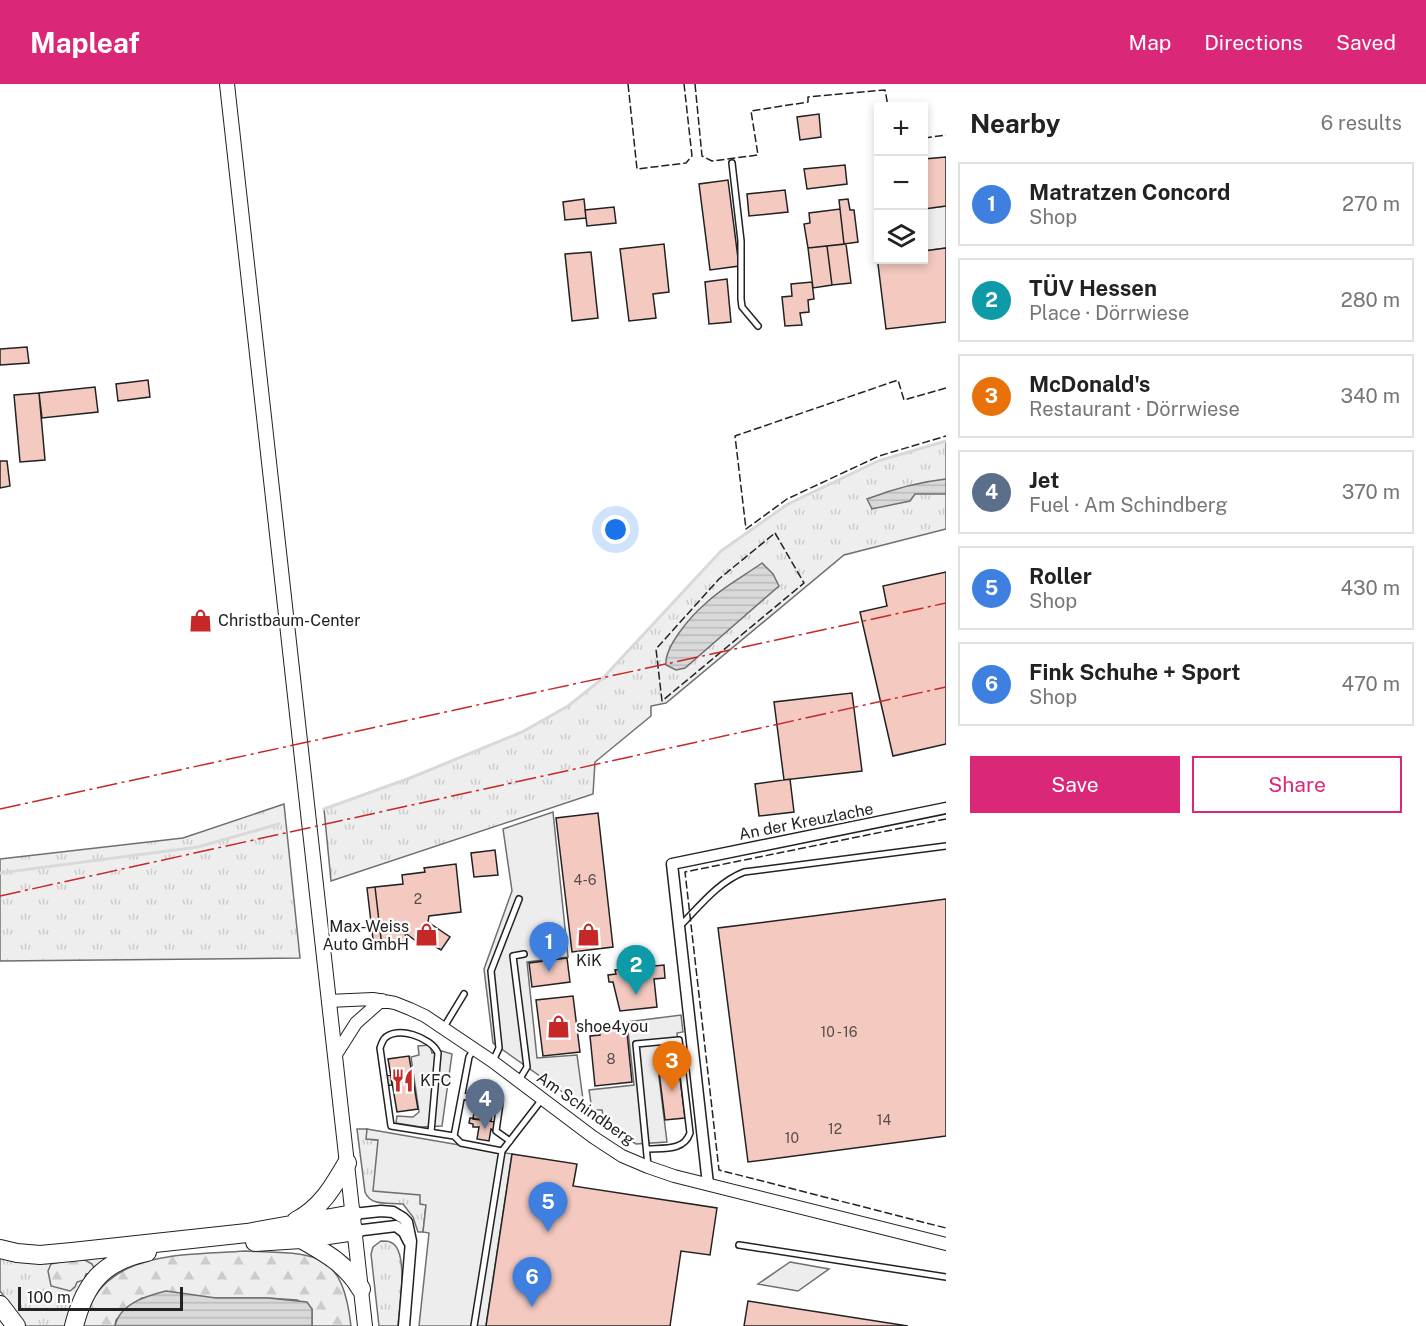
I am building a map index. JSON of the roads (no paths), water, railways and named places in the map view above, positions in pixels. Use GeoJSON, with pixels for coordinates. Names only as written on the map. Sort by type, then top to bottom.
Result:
{"type":"FeatureCollection","features":[{"type":"Feature","properties":{"kind":"highway"},"geometry":{"type":"LineString","coordinates":[[286,1227],[318,1206],[329,1193],[347,1163]]}},
{"type":"Feature","properties":{"kind":"highway"},"geometry":{"type":"LineString","coordinates":[[0,1249],[39,1255],[286,1227],[354,1222]]}},
{"type":"Feature","properties":{"kind":"highway"},"geometry":{"type":"LineString","coordinates":[[74,1326],[79,1306],[88,1288],[102,1272],[132,1255],[182,1246],[301,1239],[354,1222]]}},
{"type":"Feature","properties":{"kind":"highway"},"geometry":{"type":"LineString","coordinates":[[301,1239],[331,1255],[345,1266],[361,1289]]}},
{"type":"Feature","properties":{"kind":"highway"},"geometry":{"type":"LineString","coordinates":[[0,1305],[16,1326]]}},
{"type":"Feature","properties":{"kind":"main road"},"geometry":{"type":"LineString","coordinates":[[227,84],[365,1326]]}},
{"type":"Feature","properties":{"kind":"street","name":"An der Kreuzlache"},"geometry":{"type":"LineString","coordinates":[[680,927],[672,864],[946,808]]}},
{"type":"Feature","properties":{"kind":"street"},"geometry":{"type":"LineString","coordinates":[[680,927],[708,1184]]}},
{"type":"Feature","properties":{"kind":"street","name":"Am Schindberg"},"geometry":{"type":"LineString","coordinates":[[328,1001],[382,1000],[410,1009],[492,1061],[593,1137],[622,1156],[648,1167],[674,1176],[946,1244]]}},
{"type":"Feature","properties":{"kind":"street"},"geometry":{"type":"LineString","coordinates":[[335,1056],[356,1023],[382,1000]]}},
{"type":"Feature","properties":{"kind":"street"},"geometry":{"type":"LineString","coordinates":[[354,1222],[381,1211],[398,1214],[409,1228],[411,1248],[404,1326]]}},
{"type":"Feature","properties":{"kind":"street"},"geometry":{"type":"LineString","coordinates":[[354,1222],[396,1226],[404,1232],[411,1248]]}},
{"type":"Feature","properties":{"kind":"lane"},"geometry":{"type":"LineString","coordinates":[[732,163],[741,241],[742,307],[758,326]]}},
{"type":"Feature","properties":{"kind":"lane"},"geometry":{"type":"LineString","coordinates":[[680,927],[719,887],[732,877],[744,872],[946,846]]}},
{"type":"Feature","properties":{"kind":"lane"},"geometry":{"type":"LineString","coordinates":[[492,1061],[499,1048],[491,971],[519,899]]}},
{"type":"Feature","properties":{"kind":"lane"},"geometry":{"type":"LineString","coordinates":[[519,1080],[527,1067],[513,956],[525,954]]}},
{"type":"Feature","properties":{"kind":"lane"},"geometry":{"type":"LineString","coordinates":[[443,1029],[464,994]]}},
{"type":"Feature","properties":{"kind":"lane"},"geometry":{"type":"LineString","coordinates":[[432,1132],[438,1053],[436,1047],[422,1037],[410,1033],[390,1035],[384,1039],[380,1048],[391,1126],[454,1136],[461,1143],[502,1151]]}},
{"type":"Feature","properties":{"kind":"lane"},"geometry":{"type":"LineString","coordinates":[[648,1149],[681,1145],[687,1141],[690,1133],[678,1040],[636,1044],[648,1167]]}},
{"type":"Feature","properties":{"kind":"lane"},"geometry":{"type":"LineString","coordinates":[[454,1136],[469,1057],[474,1049]]}},
{"type":"Feature","properties":{"kind":"lane"},"geometry":{"type":"LineString","coordinates":[[462,1096],[500,1102],[496,1131],[510,1141]]}},
{"type":"Feature","properties":{"kind":"lane"},"geometry":{"type":"LineString","coordinates":[[474,1326],[502,1151],[543,1098]]}},
{"type":"Feature","properties":{"kind":"lane"},"geometry":{"type":"LineString","coordinates":[[739,1245],[946,1277]]}},
{"type":"Feature","properties":{"kind":"waterway"},"geometry":{"type":"LineString","coordinates":[[324,809],[410,778],[522,732],[568,706],[602,679],[721,551],[788,504],[878,461],[946,441]]}},
{"type":"Feature","properties":{"kind":"waterway"},"geometry":{"type":"LineString","coordinates":[[0,873],[198,847],[279,824]]}},
{"type":"Feature","properties":{"kind":"place","name":"Christbaum-Center"},"geometry":{"type":"Point","coordinates":[200,620]}},
{"type":"Feature","properties":{"kind":"place","name":"Max-Weiss Auto GmbH"},"geometry":{"type":"Point","coordinates":[427,935]}},
{"type":"Feature","properties":{"kind":"place","name":"KiK"},"geometry":{"type":"Point","coordinates":[589,935]}},
{"type":"Feature","properties":{"kind":"place","name":"Matratzen Concord"},"geometry":{"type":"Point","coordinates":[549,972]}},
{"type":"Feature","properties":{"kind":"place","name":"TÜV Hessen"},"geometry":{"type":"Point","coordinates":[636,995]}},
{"type":"Feature","properties":{"kind":"place","name":"shoe4you"},"geometry":{"type":"Point","coordinates":[558,1026]}},
{"type":"Feature","properties":{"kind":"place","name":"KFC"},"geometry":{"type":"Point","coordinates":[402,1080]}},
{"type":"Feature","properties":{"kind":"place","name":"McDonald's"},"geometry":{"type":"Point","coordinates":[672,1091]}},
{"type":"Feature","properties":{"kind":"place","name":"Jet"},"geometry":{"type":"Point","coordinates":[485,1129]}},
{"type":"Feature","properties":{"kind":"place","name":"Roller"},"geometry":{"type":"Point","coordinates":[548,1232]}},
{"type":"Feature","properties":{"kind":"place","name":"Fink Schuhe + Sport"},"geometry":{"type":"Point","coordinates":[532,1307]}}]}
